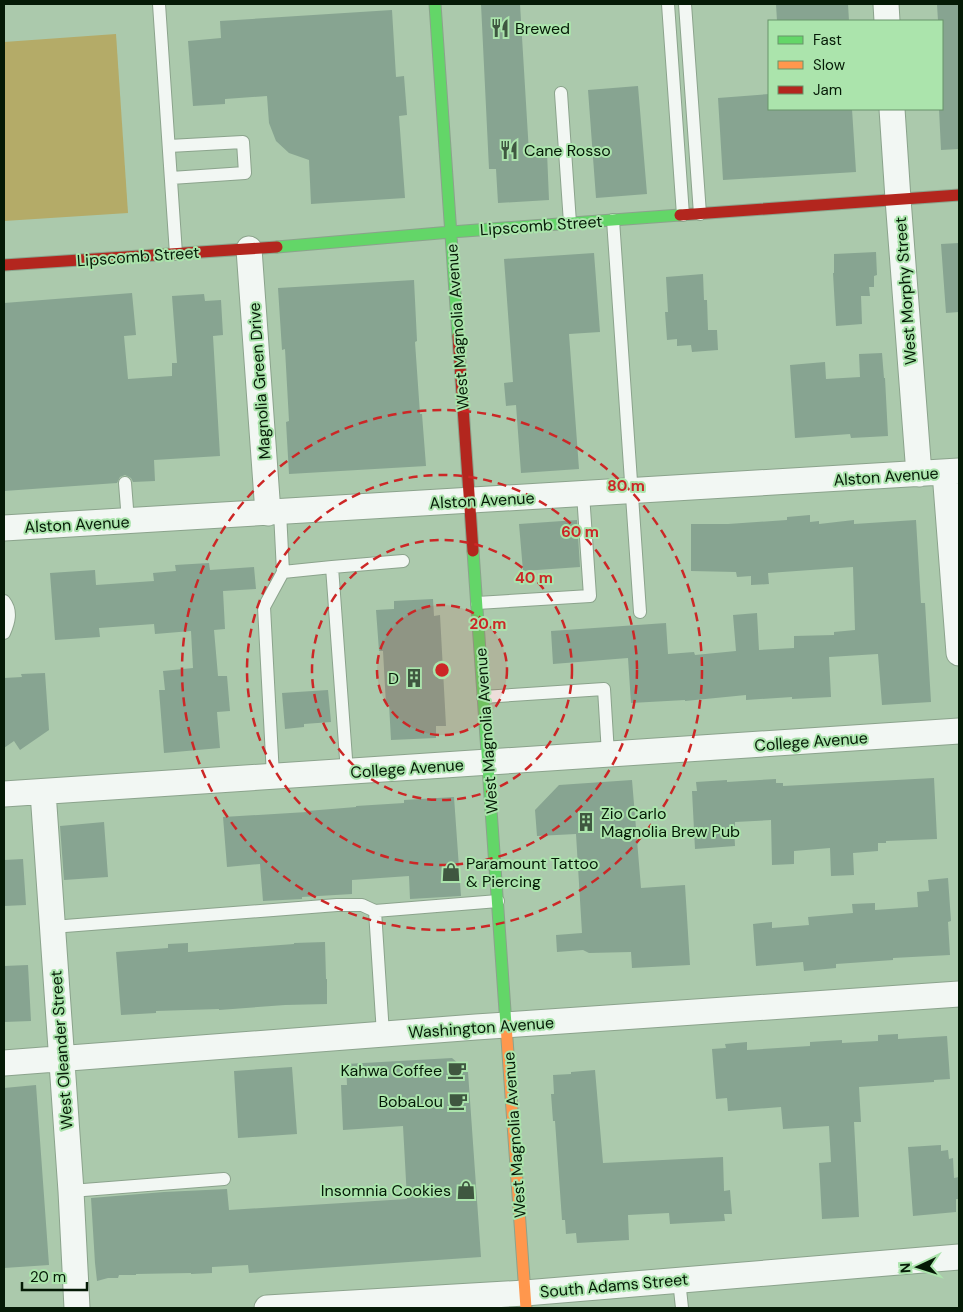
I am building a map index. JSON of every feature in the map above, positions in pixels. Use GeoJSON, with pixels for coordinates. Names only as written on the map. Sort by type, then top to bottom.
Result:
{"type":"FeatureCollection","features":[{"type":"Feature","properties":{"kind":"street","name":"West Magnolia Avenue"},"geometry":{"type":"LineString","coordinates":[[435,4],[526,1300]]}},
{"type":"Feature","properties":{"kind":"street"},"geometry":{"type":"LineString","coordinates":[[886,4],[887,20]]}},
{"type":"Feature","properties":{"kind":"street","name":"West Morphy Street"},"geometry":{"type":"LineString","coordinates":[[892,110],[919,474]]}},
{"type":"Feature","properties":{"kind":"street","name":"Lipscomb Street"},"geometry":{"type":"LineString","coordinates":[[4,265],[249,249],[450,232],[959,195]]}},
{"type":"Feature","properties":{"kind":"street","name":"Magnolia Green Drive"},"geometry":{"type":"LineString","coordinates":[[249,249],[274,512]]}},
{"type":"Feature","properties":{"kind":"street"},"geometry":{"type":"LineString","coordinates":[[952,472],[959,653]]}},
{"type":"Feature","properties":{"kind":"street","name":"Alston Avenue"},"geometry":{"type":"LineString","coordinates":[[4,528],[952,472]]}},
{"type":"Feature","properties":{"kind":"street","name":"College Avenue"},"geometry":{"type":"LineString","coordinates":[[4,794],[959,732]]}},
{"type":"Feature","properties":{"kind":"street","name":"West Oleander Street"},"geometry":{"type":"LineString","coordinates":[[43,792],[71,1191],[77,1308]]}},
{"type":"Feature","properties":{"kind":"street","name":"Washington Avenue"},"geometry":{"type":"LineString","coordinates":[[4,1063],[506,1025],[959,994]]}},
{"type":"Feature","properties":{"kind":"street","name":"South Adams Street"},"geometry":{"type":"LineString","coordinates":[[267,1308],[526,1300],[679,1280],[959,1257]]}},
{"type":"Feature","properties":{"kind":"lane"},"geometry":{"type":"LineString","coordinates":[[159,4],[176,254]]}},
{"type":"Feature","properties":{"kind":"lane"},"geometry":{"type":"LineString","coordinates":[[668,4],[683,215]]}},
{"type":"Feature","properties":{"kind":"lane"},"geometry":{"type":"LineString","coordinates":[[686,4],[700,214]]}},
{"type":"Feature","properties":{"kind":"lane"},"geometry":{"type":"LineString","coordinates":[[561,93],[570,223]]}},
{"type":"Feature","properties":{"kind":"lane"},"geometry":{"type":"LineString","coordinates":[[169,146],[243,142],[245,173],[171,178]]}},
{"type":"Feature","properties":{"kind":"lane"},"geometry":{"type":"LineString","coordinates":[[613,220],[640,612]]}},
{"type":"Feature","properties":{"kind":"lane"},"geometry":{"type":"LineString","coordinates":[[125,483],[128,521]]}},
{"type":"Feature","properties":{"kind":"lane"},"geometry":{"type":"LineString","coordinates":[[477,603],[590,596],[583,494]]}},
{"type":"Feature","properties":{"kind":"lane"},"geometry":{"type":"LineString","coordinates":[[273,776],[264,607],[283,572],[274,512]]}},
{"type":"Feature","properties":{"kind":"lane"},"geometry":{"type":"LineString","coordinates":[[283,572],[403,561]]}},
{"type":"Feature","properties":{"kind":"lane"},"geometry":{"type":"LineString","coordinates":[[332,568],[347,772]]}},
{"type":"Feature","properties":{"kind":"lane"},"geometry":{"type":"LineString","coordinates":[[4,601],[8,606],[9,621],[4,633]]}},
{"type":"Feature","properties":{"kind":"lane"},"geometry":{"type":"LineString","coordinates":[[484,697],[604,689],[608,754]]}},
{"type":"Feature","properties":{"kind":"lane"},"geometry":{"type":"LineString","coordinates":[[52,927],[337,905],[362,905],[374,911],[498,901]]}},
{"type":"Feature","properties":{"kind":"lane"},"geometry":{"type":"LineString","coordinates":[[374,911],[383,1034]]}},
{"type":"Feature","properties":{"kind":"lane"},"geometry":{"type":"LineString","coordinates":[[71,1191],[224,1179]]}},
{"type":"Feature","properties":{"kind":"lane"},"geometry":{"type":"LineString","coordinates":[[679,1280],[682,1308]]}},
{"type":"Feature","properties":{"kind":"shaded area"},"geometry":{"type":"Polygon","coordinates":[[[116,34],[128,213],[4,221],[4,42],[116,34]]]}},
{"type":"Feature","properties":{"kind":"building"},"geometry":{"type":"Polygon","coordinates":[[[481,4],[520,4],[529,153],[547,152],[549,200],[498,203],[496,169],[489,169],[481,4]]]}},
{"type":"Feature","properties":{"kind":"building"},"geometry":{"type":"Polygon","coordinates":[[[776,4],[848,4],[849,20],[777,20],[776,4]]]}},
{"type":"Feature","properties":{"kind":"building"},"geometry":{"type":"Polygon","coordinates":[[[937,4],[959,4],[959,149],[941,150],[939,110],[943,110],[943,20],[938,20],[937,4]]]}},
{"type":"Feature","properties":{"kind":"building"},"geometry":{"type":"Polygon","coordinates":[[[392,10],[396,77],[404,76],[407,115],[399,116],[405,198],[311,204],[309,160],[289,153],[276,141],[269,123],[267,96],[225,99],[225,104],[193,106],[188,41],[221,38],[220,21],[392,10]]]}},
{"type":"Feature","properties":{"kind":"building"},"geometry":{"type":"Polygon","coordinates":[[[638,86],[647,194],[596,198],[588,90],[638,86]]]}},
{"type":"Feature","properties":{"kind":"building"},"geometry":{"type":"Polygon","coordinates":[[[768,94],[768,110],[852,110],[856,172],[723,180],[718,98],[768,94]]]}},
{"type":"Feature","properties":{"kind":"building"},"geometry":{"type":"Polygon","coordinates":[[[959,243],[959,312],[946,313],[941,244],[959,243]]]}},
{"type":"Feature","properties":{"kind":"building"},"geometry":{"type":"Polygon","coordinates":[[[876,252],[877,275],[874,276],[874,287],[869,287],[870,296],[861,296],[862,324],[836,326],[833,273],[834,254],[876,252]]]}},
{"type":"Feature","properties":{"kind":"building"},"geometry":{"type":"Polygon","coordinates":[[[594,253],[600,332],[569,334],[579,469],[521,473],[516,405],[506,406],[504,383],[513,382],[504,259],[594,253]]]}},
{"type":"Feature","properties":{"kind":"building"},"geometry":{"type":"Polygon","coordinates":[[[703,274],[704,300],[707,300],[708,330],[717,330],[718,350],[692,352],[691,345],[677,346],[677,339],[667,340],[665,312],[668,312],[666,277],[703,274]]]}},
{"type":"Feature","properties":{"kind":"building"},"geometry":{"type":"Polygon","coordinates":[[[414,280],[417,341],[415,342],[426,466],[289,474],[286,422],[289,421],[285,349],[282,350],[278,288],[414,280]]]}},
{"type":"Feature","properties":{"kind":"building"},"geometry":{"type":"Polygon","coordinates":[[[132,293],[136,335],[124,336],[128,379],[172,376],[172,363],[177,363],[172,296],[204,294],[205,301],[221,300],[223,335],[213,336],[220,456],[154,460],[155,481],[133,482],[131,478],[125,475],[120,477],[117,483],[4,491],[4,303],[132,293]]]}},
{"type":"Feature","properties":{"kind":"building"},"geometry":{"type":"Polygon","coordinates":[[[882,353],[888,436],[851,438],[850,434],[795,438],[790,365],[825,362],[826,379],[860,377],[859,354],[882,353]]]}},
{"type":"Feature","properties":{"kind":"building"},"geometry":{"type":"Polygon","coordinates":[[[810,515],[810,522],[819,521],[819,524],[854,520],[854,524],[916,520],[921,603],[925,603],[931,702],[882,705],[878,654],[829,657],[831,697],[792,699],[792,697],[746,700],[746,695],[685,701],[631,703],[628,658],[553,664],[551,631],[666,623],[668,654],[694,652],[695,655],[736,651],[733,615],[757,613],[759,650],[794,648],[794,636],[834,635],[834,632],[855,630],[853,567],[768,573],[769,584],[751,585],[751,576],[737,577],[736,572],[691,571],[691,524],[728,524],[787,520],[787,517],[810,515]]]}},
{"type":"Feature","properties":{"kind":"building"},"geometry":{"type":"Polygon","coordinates":[[[577,520],[580,567],[523,571],[519,524],[577,520]]]}},
{"type":"Feature","properties":{"kind":"building"},"geometry":{"type":"Polygon","coordinates":[[[209,563],[210,570],[254,567],[256,589],[223,591],[225,629],[214,630],[218,676],[227,676],[230,711],[217,712],[220,748],[164,753],[159,690],[165,690],[163,671],[193,668],[191,631],[155,634],[154,624],[99,628],[100,637],[55,640],[50,573],[95,570],[96,585],[154,581],[153,573],[176,571],[175,565],[209,563]]]}},
{"type":"Feature","properties":{"kind":"building","name":"D"},"geometry":{"type":"Polygon","coordinates":[[[433,599],[434,616],[440,615],[446,726],[436,726],[436,738],[391,740],[389,704],[386,704],[383,651],[379,651],[376,610],[394,609],[394,601],[433,599]]]}},
{"type":"Feature","properties":{"kind":"building"},"geometry":{"type":"Polygon","coordinates":[[[45,673],[49,730],[20,750],[14,741],[4,748],[4,678],[22,677],[21,674],[45,673]]]}},
{"type":"Feature","properties":{"kind":"building"},"geometry":{"type":"Polygon","coordinates":[[[328,690],[331,722],[304,724],[304,727],[285,729],[282,693],[328,690]]]}},
{"type":"Feature","properties":{"kind":"building"},"geometry":{"type":"Polygon","coordinates":[[[934,778],[937,839],[886,841],[886,843],[878,843],[878,851],[853,853],[854,875],[831,876],[830,848],[794,851],[794,864],[772,865],[771,820],[735,822],[735,846],[695,849],[692,791],[697,791],[696,782],[776,779],[776,783],[783,783],[783,786],[934,778]]]}},
{"type":"Feature","properties":{"kind":"building"},"geometry":{"type":"Polygon","coordinates":[[[632,780],[641,888],[685,885],[690,965],[632,968],[631,952],[589,953],[583,950],[557,952],[556,935],[582,933],[576,834],[537,836],[535,810],[559,785],[632,780]]]}},
{"type":"Feature","properties":{"kind":"building"},"geometry":{"type":"Polygon","coordinates":[[[454,797],[461,896],[410,899],[409,876],[352,880],[352,894],[263,901],[260,864],[227,867],[223,817],[307,812],[404,803],[404,800],[454,797]]]}},
{"type":"Feature","properties":{"kind":"building"},"geometry":{"type":"Polygon","coordinates":[[[104,822],[108,877],[64,880],[60,826],[104,822]]]}},
{"type":"Feature","properties":{"kind":"building"},"geometry":{"type":"Polygon","coordinates":[[[23,859],[26,905],[4,906],[4,860],[23,859]]]}},
{"type":"Feature","properties":{"kind":"building"},"geometry":{"type":"Polygon","coordinates":[[[948,878],[951,921],[948,922],[950,955],[836,964],[836,968],[804,971],[803,962],[756,966],[753,924],[772,922],[772,928],[809,925],[808,917],[853,913],[852,904],[875,903],[875,910],[918,907],[917,892],[929,891],[928,880],[948,878]]]}},
{"type":"Feature","properties":{"kind":"building"},"geometry":{"type":"Polygon","coordinates":[[[325,942],[327,1004],[219,1010],[156,1011],[156,1013],[121,1015],[116,952],[168,948],[168,944],[188,943],[188,952],[325,942]]]}},
{"type":"Feature","properties":{"kind":"building"},"geometry":{"type":"Polygon","coordinates":[[[28,965],[31,1021],[4,1022],[4,966],[28,965]]]}},
{"type":"Feature","properties":{"kind":"building"},"geometry":{"type":"Polygon","coordinates":[[[898,1034],[898,1039],[947,1036],[950,1079],[934,1080],[934,1082],[859,1087],[861,1122],[854,1122],[859,1217],[822,1219],[819,1163],[831,1162],[829,1126],[783,1129],[781,1107],[728,1111],[727,1098],[716,1099],[712,1049],[726,1048],[725,1044],[747,1042],[747,1050],[810,1046],[810,1042],[842,1040],[842,1043],[878,1041],[878,1035],[898,1034]]]}},
{"type":"Feature","properties":{"kind":"building"},"geometry":{"type":"Polygon","coordinates":[[[452,1058],[468,1072],[481,1257],[249,1273],[248,1265],[212,1267],[212,1273],[119,1275],[118,1278],[97,1281],[91,1198],[227,1189],[229,1210],[407,1199],[403,1126],[343,1130],[341,1085],[347,1085],[346,1064],[452,1058]]]}},
{"type":"Feature","properties":{"kind":"building"},"geometry":{"type":"Polygon","coordinates":[[[292,1067],[297,1134],[238,1138],[234,1071],[292,1067]]]}},
{"type":"Feature","properties":{"kind":"building"},"geometry":{"type":"Polygon","coordinates":[[[595,1070],[603,1163],[723,1157],[724,1191],[730,1190],[732,1214],[724,1214],[725,1221],[670,1224],[669,1213],[628,1215],[629,1240],[577,1243],[576,1233],[566,1234],[565,1220],[562,1220],[555,1121],[553,1121],[551,1094],[554,1094],[553,1075],[595,1070]]]}},
{"type":"Feature","properties":{"kind":"building"},"geometry":{"type":"Polygon","coordinates":[[[36,1085],[49,1265],[4,1268],[4,1088],[36,1085]]]}},
{"type":"Feature","properties":{"kind":"building"},"geometry":{"type":"Polygon","coordinates":[[[941,1145],[941,1151],[948,1150],[949,1159],[953,1158],[954,1178],[959,1177],[959,1199],[956,1199],[956,1212],[913,1216],[908,1147],[941,1145]]]}},
{"type":"Feature","properties":{"kind":"traffic: fast"},"geometry":{"type":"LineString","coordinates":[[435,4],[458,336]]}},
{"type":"Feature","properties":{"kind":"traffic: fast"},"geometry":{"type":"LineString","coordinates":[[277,247],[680,215]]}},
{"type":"Feature","properties":{"kind":"traffic: fast"},"geometry":{"type":"LineString","coordinates":[[473,551],[506,1025]]}},
{"type":"Feature","properties":{"kind":"traffic: slow"},"geometry":{"type":"LineString","coordinates":[[506,1025],[526,1308]]}},
{"type":"Feature","properties":{"kind":"traffic: jam"},"geometry":{"type":"LineString","coordinates":[[680,215],[959,195]]}},
{"type":"Feature","properties":{"kind":"traffic: jam"},"geometry":{"type":"LineString","coordinates":[[4,265],[277,247]]}},
{"type":"Feature","properties":{"kind":"traffic: jam"},"geometry":{"type":"LineString","coordinates":[[458,336],[473,551]]}},
{"type":"Feature","properties":{"kind":"place","name":"Brewed"},"geometry":{"type":"Point","coordinates":[500,28]}},
{"type":"Feature","properties":{"kind":"place","name":"Cane Rosso"},"geometry":{"type":"Point","coordinates":[509,150]}},
{"type":"Feature","properties":{"kind":"place","name":"D"},"geometry":{"type":"Point","coordinates":[414,678]}},
{"type":"Feature","properties":{"kind":"place","name":"Zio Carlo Magnolia Brew Pub"},"geometry":{"type":"Point","coordinates":[586,822]}},
{"type":"Feature","properties":{"kind":"place","name":"Paramount Tattoo & Piercing"},"geometry":{"type":"Point","coordinates":[451,872]}},
{"type":"Feature","properties":{"kind":"place","name":"Kahwa Coffee"},"geometry":{"type":"Point","coordinates":[457,1070]}},
{"type":"Feature","properties":{"kind":"place","name":"BobaLou"},"geometry":{"type":"Point","coordinates":[458,1101]}},
{"type":"Feature","properties":{"kind":"place","name":"Insomnia Cookies"},"geometry":{"type":"Point","coordinates":[466,1190]}}]}
